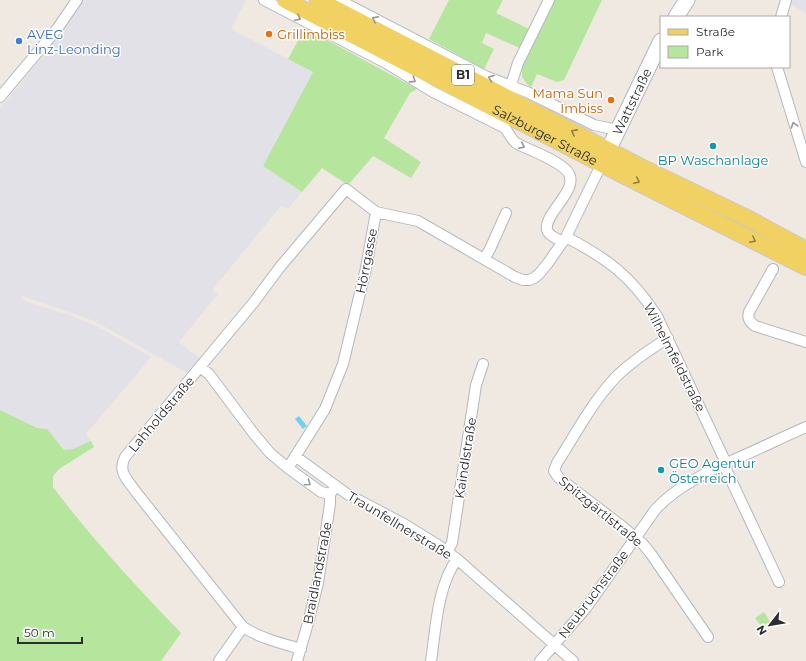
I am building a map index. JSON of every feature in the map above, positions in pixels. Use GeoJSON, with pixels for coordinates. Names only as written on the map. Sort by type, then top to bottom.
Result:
{"type":"FeatureCollection","features":[{"type":"Feature","properties":{"kind":"main road","name":"Salzburger Straße"},"geometry":{"type":"LineString","coordinates":[[285,0],[606,156],[746,218],[806,250]]}},
{"type":"Feature","properties":{"kind":"main road","name":"Salzburger Straße"},"geometry":{"type":"LineString","coordinates":[[318,0],[606,156],[623,175],[806,267]]}},
{"type":"Feature","properties":{"kind":"street"},"geometry":{"type":"LineString","coordinates":[[0,97],[57,30],[77,0]]}},
{"type":"Feature","properties":{"kind":"street","name":"Salzburger Straße"},"geometry":{"type":"LineString","coordinates":[[264,0],[386,63],[433,92],[505,128],[510,134],[512,140],[516,143],[548,159],[567,171],[570,175],[568,189],[564,199],[553,212],[546,226],[549,234],[565,240]]}},
{"type":"Feature","properties":{"kind":"street","name":"Salzburger Straße"},"geometry":{"type":"LineString","coordinates":[[339,0],[485,76],[527,92],[594,125],[617,130]]}},
{"type":"Feature","properties":{"kind":"street"},"geometry":{"type":"LineString","coordinates":[[511,85],[518,63],[549,0]]}},
{"type":"Feature","properties":{"kind":"street"},"geometry":{"type":"LineString","coordinates":[[677,16],[687,0]]}},
{"type":"Feature","properties":{"kind":"street"},"geometry":{"type":"LineString","coordinates":[[781,16],[786,0]]}},
{"type":"Feature","properties":{"kind":"street","name":"Wattstraße"},"geometry":{"type":"LineString","coordinates":[[606,156],[617,130],[660,43]]}},
{"type":"Feature","properties":{"kind":"street"},"geometry":{"type":"LineString","coordinates":[[777,68],[806,162]]}},
{"type":"Feature","properties":{"kind":"street"},"geometry":{"type":"LineString","coordinates":[[565,240],[606,156]]}},
{"type":"Feature","properties":{"kind":"street","name":"Lahholdstraße"},"geometry":{"type":"LineString","coordinates":[[300,648],[263,637],[242,627],[136,492],[123,474],[121,468],[125,457],[254,302],[280,267],[346,189],[376,212]]}},
{"type":"Feature","properties":{"kind":"street","name":"Hörrgasse"},"geometry":{"type":"LineString","coordinates":[[288,468],[325,409],[343,364],[366,268],[376,212],[418,221],[523,280],[529,280],[540,274],[565,240]]}},
{"type":"Feature","properties":{"kind":"street"},"geometry":{"type":"LineString","coordinates":[[484,259],[506,213]]}},
{"type":"Feature","properties":{"kind":"street","name":"Wilhelmfeldstraße"},"geometry":{"type":"LineString","coordinates":[[565,240],[596,253],[612,265],[630,281],[657,316],[779,582]]}},
{"type":"Feature","properties":{"kind":"street"},"geometry":{"type":"LineString","coordinates":[[773,269],[749,312],[749,319],[755,326],[806,342]]}},
{"type":"Feature","properties":{"kind":"street","name":"Spitzgärtlstraße"},"geometry":{"type":"LineString","coordinates":[[668,338],[649,350],[615,378],[593,406],[557,463],[554,471],[559,478],[636,538],[652,554],[708,637]]}},
{"type":"Feature","properties":{"kind":"street","name":"Kaindlstraße"},"geometry":{"type":"LineString","coordinates":[[448,552],[452,543],[476,385],[483,364]]}},
{"type":"Feature","properties":{"kind":"street","name":"Traunfellnerstraße"},"geometry":{"type":"LineString","coordinates":[[200,367],[209,374],[262,444],[288,468],[321,492],[333,490],[347,494],[404,524],[448,552],[573,661]]}},
{"type":"Feature","properties":{"kind":"street","name":"Neubruchstraße"},"geometry":{"type":"LineString","coordinates":[[540,661],[593,598],[664,499],[692,480],[806,427]]}},
{"type":"Feature","properties":{"kind":"street","name":"Traunfellnerstraße"},"geometry":{"type":"LineString","coordinates":[[295,456],[333,490]]}},
{"type":"Feature","properties":{"kind":"street","name":"Braidlandstraße"},"geometry":{"type":"LineString","coordinates":[[297,661],[318,583],[333,490]]}},
{"type":"Feature","properties":{"kind":"street"},"geometry":{"type":"LineString","coordinates":[[431,661],[442,594],[452,567],[457,559]]}},
{"type":"Feature","properties":{"kind":"street"},"geometry":{"type":"LineString","coordinates":[[219,661],[242,627]]}},
{"type":"Feature","properties":{"kind":"shaded area"},"geometry":{"type":"Polygon","coordinates":[[[83,0],[246,0],[231,29],[313,72],[263,166],[302,192],[288,209],[281,206],[212,290],[218,294],[179,342],[201,359],[189,374],[94,321],[23,296],[22,299],[25,301],[72,316],[100,328],[151,357],[86,434],[91,441],[73,449],[64,450],[47,429],[37,428],[0,410],[0,109],[62,32],[83,0]]]}},
{"type":"Feature","properties":{"kind":"shaded area"},"geometry":{"type":"Polygon","coordinates":[[[791,0],[806,0],[806,14],[790,3],[791,0]]]}},
{"type":"Feature","properties":{"kind":"green space"},"geometry":{"type":"Polygon","coordinates":[[[449,0],[503,0],[496,13],[531,30],[522,49],[486,33],[482,43],[494,49],[484,69],[429,39],[449,0]]]}},
{"type":"Feature","properties":{"kind":"green space"},"geometry":{"type":"Polygon","coordinates":[[[553,0],[602,0],[564,80],[557,82],[537,74],[531,87],[522,77],[522,64],[553,0]]]}},
{"type":"Feature","properties":{"kind":"green space"},"geometry":{"type":"Polygon","coordinates":[[[305,28],[417,89],[410,93],[384,138],[421,162],[411,178],[373,156],[348,185],[322,168],[302,192],[263,166],[313,72],[288,59],[305,28]]]}},
{"type":"Feature","properties":{"kind":"green space"},"geometry":{"type":"Polygon","coordinates":[[[0,410],[37,428],[47,429],[64,450],[73,449],[91,441],[94,447],[59,469],[53,476],[53,487],[99,544],[181,633],[161,661],[0,661],[0,410]]]}},
{"type":"Feature","properties":{"kind":"green space"},"geometry":{"type":"Polygon","coordinates":[[[764,612],[770,622],[761,626],[755,618],[764,612]]]}},
{"type":"Feature","properties":{"kind":"water"},"geometry":{"type":"Polygon","coordinates":[[[299,416],[307,426],[303,429],[295,419],[299,416]]]}},
{"type":"Feature","properties":{"kind":"place","name":"Grillimbiss"},"geometry":{"type":"Point","coordinates":[269,34]}},
{"type":"Feature","properties":{"kind":"place","name":"AVEG Linz-Leonding"},"geometry":{"type":"Point","coordinates":[19,41]}},
{"type":"Feature","properties":{"kind":"place","name":"Mama Sun Imbiss"},"geometry":{"type":"Point","coordinates":[611,100]}},
{"type":"Feature","properties":{"kind":"place","name":"BP Waschanlage"},"geometry":{"type":"Point","coordinates":[713,146]}},
{"type":"Feature","properties":{"kind":"place","name":"GEO Agentur Österreich"},"geometry":{"type":"Point","coordinates":[661,470]}}]}
